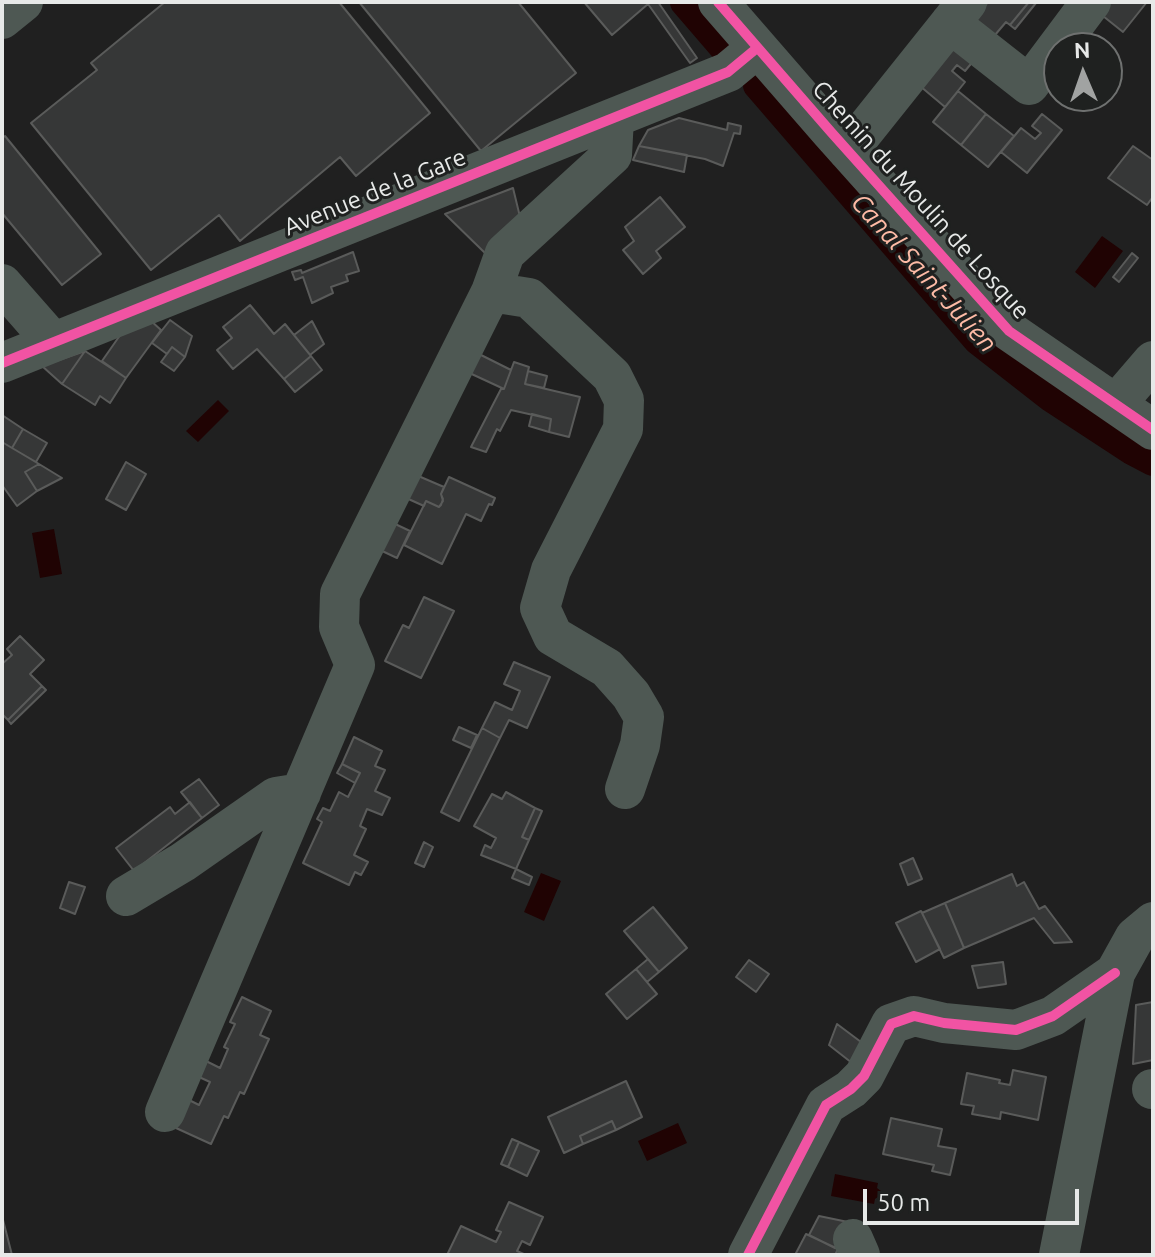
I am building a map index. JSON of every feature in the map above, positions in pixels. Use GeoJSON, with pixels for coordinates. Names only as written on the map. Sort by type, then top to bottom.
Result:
{"type":"FeatureCollection","features":[{"type":"Feature","properties":{"kind":"street"},"geometry":{"type":"LineString","coordinates":[[2,19],[23,2]]}},
{"type":"Feature","properties":{"kind":"street","name":"Chemin du Moulin de Losque"},"geometry":{"type":"LineString","coordinates":[[718,2],[742,60],[848,151],[1009,331],[1153,430]]}},
{"type":"Feature","properties":{"kind":"street"},"geometry":{"type":"LineString","coordinates":[[848,151],[958,12],[1029,85],[1091,2]]}},
{"type":"Feature","properties":{"kind":"street","name":"Avenue de la Gare"},"geometry":{"type":"LineString","coordinates":[[2,363],[614,118],[742,60]]}},
{"type":"Feature","properties":{"kind":"street"},"geometry":{"type":"LineString","coordinates":[[165,1112],[355,665],[339,627],[340,594],[491,292],[505,253],[612,155],[614,118]]}},
{"type":"Feature","properties":{"kind":"street"},"geometry":{"type":"LineString","coordinates":[[2,284],[53,342]]}},
{"type":"Feature","properties":{"kind":"street"},"geometry":{"type":"LineString","coordinates":[[491,292],[529,298],[612,376],[624,400],[623,429],[551,570],[540,608],[553,636],[607,668],[631,695],[644,717],[640,745],[625,789]]}},
{"type":"Feature","properties":{"kind":"street"},"geometry":{"type":"LineString","coordinates":[[1116,404],[1153,361]]}},
{"type":"Feature","properties":{"kind":"street"},"geometry":{"type":"LineString","coordinates":[[126,896],[183,862],[276,797],[301,793]]}},
{"type":"Feature","properties":{"kind":"street"},"geometry":{"type":"LineString","coordinates":[[1059,1255],[1115,973],[1135,937],[1153,922]]}},
{"type":"Feature","properties":{"kind":"street"},"geometry":{"type":"LineString","coordinates":[[748,1255],[826,1105],[851,1089],[864,1076],[891,1024],[914,1016],[944,1023],[1016,1030],[1053,1016],[1115,973]]}},
{"type":"Feature","properties":{"kind":"shaded area"},"geometry":{"type":"Polygon","coordinates":[[[1102,236],[1123,251],[1095,288],[1075,272],[1102,236]]]}},
{"type":"Feature","properties":{"kind":"shaded area"},"geometry":{"type":"Polygon","coordinates":[[[218,400],[229,411],[198,442],[186,431],[218,400]]]}},
{"type":"Feature","properties":{"kind":"shaded area"},"geometry":{"type":"Polygon","coordinates":[[[54,529],[62,574],[40,578],[32,533],[54,529]]]}},
{"type":"Feature","properties":{"kind":"shaded area"},"geometry":{"type":"Polygon","coordinates":[[[541,873],[561,881],[544,921],[524,912],[541,873]]]}},
{"type":"Feature","properties":{"kind":"shaded area"},"geometry":{"type":"Polygon","coordinates":[[[678,1123],[687,1143],[647,1161],[638,1141],[678,1123]]]}},
{"type":"Feature","properties":{"kind":"shaded area"},"geometry":{"type":"Polygon","coordinates":[[[835,1174],[878,1183],[881,1195],[874,1204],[831,1196],[835,1174]]]}},
{"type":"Feature","properties":{"kind":"building"},"geometry":{"type":"Polygon","coordinates":[[[165,2],[339,2],[430,113],[356,176],[340,157],[240,241],[219,215],[151,270],[31,123],[97,70],[91,63],[165,2]]]}},
{"type":"Feature","properties":{"kind":"building"},"geometry":{"type":"Polygon","coordinates":[[[359,2],[518,2],[576,73],[481,151],[359,2]]]}},
{"type":"Feature","properties":{"kind":"building"},"geometry":{"type":"Polygon","coordinates":[[[584,2],[658,2],[697,58],[690,63],[648,4],[612,35],[584,2]]]}},
{"type":"Feature","properties":{"kind":"building"},"geometry":{"type":"Polygon","coordinates":[[[988,2],[1029,2],[1010,25],[1006,22],[995,35],[974,19],[988,2]]]}},
{"type":"Feature","properties":{"kind":"building"},"geometry":{"type":"Polygon","coordinates":[[[1029,2],[1036,3],[1015,29],[1010,25],[1029,2]]]}},
{"type":"Feature","properties":{"kind":"building"},"geometry":{"type":"Polygon","coordinates":[[[1106,2],[1147,2],[1123,32],[1098,12],[1106,2]]]}},
{"type":"Feature","properties":{"kind":"building"},"geometry":{"type":"Polygon","coordinates":[[[955,42],[975,59],[965,71],[957,65],[952,71],[965,82],[945,107],[920,86],[955,42]]]}},
{"type":"Feature","properties":{"kind":"building"},"geometry":{"type":"Polygon","coordinates":[[[958,91],[986,114],[961,145],[933,122],[958,91]]]}},
{"type":"Feature","properties":{"kind":"building"},"geometry":{"type":"Polygon","coordinates":[[[986,114],[1014,136],[988,167],[961,145],[986,114]]]}},
{"type":"Feature","properties":{"kind":"building"},"geometry":{"type":"Polygon","coordinates":[[[1042,114],[1062,130],[1027,173],[1001,152],[1021,128],[1035,139],[1041,133],[1032,126],[1042,114]]]}},
{"type":"Feature","properties":{"kind":"building"},"geometry":{"type":"Polygon","coordinates":[[[679,118],[727,130],[728,123],[741,126],[740,134],[734,133],[723,166],[705,159],[639,146],[648,130],[679,118]]]}},
{"type":"Feature","properties":{"kind":"building"},"geometry":{"type":"Polygon","coordinates":[[[5,136],[101,254],[62,285],[2,213],[2,138],[5,136]]]}},
{"type":"Feature","properties":{"kind":"building"},"geometry":{"type":"Polygon","coordinates":[[[639,146],[687,155],[684,172],[633,160],[639,146]]]}},
{"type":"Feature","properties":{"kind":"building"},"geometry":{"type":"Polygon","coordinates":[[[1133,146],[1153,160],[1153,199],[1147,205],[1108,178],[1133,146]]]}},
{"type":"Feature","properties":{"kind":"building"},"geometry":{"type":"Polygon","coordinates":[[[513,188],[521,221],[485,253],[445,214],[513,188]]]}},
{"type":"Feature","properties":{"kind":"building"},"geometry":{"type":"Polygon","coordinates":[[[660,197],[685,227],[656,251],[661,258],[643,274],[623,250],[634,241],[625,227],[660,197]]]}},
{"type":"Feature","properties":{"kind":"building"},"geometry":{"type":"Polygon","coordinates":[[[353,252],[359,271],[346,275],[348,281],[331,287],[333,293],[312,303],[303,277],[295,280],[292,272],[301,270],[302,273],[353,252]]]}},
{"type":"Feature","properties":{"kind":"building"},"geometry":{"type":"Polygon","coordinates":[[[1132,253],[1138,258],[1119,282],[1113,277],[1132,253]]]}},
{"type":"Feature","properties":{"kind":"building"},"geometry":{"type":"Polygon","coordinates":[[[250,305],[274,334],[285,324],[311,356],[284,379],[257,349],[233,369],[217,350],[232,338],[223,327],[250,305]]]}},
{"type":"Feature","properties":{"kind":"building"},"geometry":{"type":"Polygon","coordinates":[[[150,320],[161,330],[126,378],[102,361],[123,331],[150,320]]]}},
{"type":"Feature","properties":{"kind":"building"},"geometry":{"type":"Polygon","coordinates":[[[170,320],[192,336],[185,357],[172,347],[167,354],[152,343],[170,320]]]}},
{"type":"Feature","properties":{"kind":"building"},"geometry":{"type":"Polygon","coordinates":[[[312,321],[324,344],[310,355],[294,335],[312,321]]]}},
{"type":"Feature","properties":{"kind":"building"},"geometry":{"type":"Polygon","coordinates":[[[172,347],[185,357],[174,371],[161,362],[172,347]]]}},
{"type":"Feature","properties":{"kind":"building"},"geometry":{"type":"Polygon","coordinates":[[[85,351],[62,384],[42,366],[85,351]]]}},
{"type":"Feature","properties":{"kind":"building"},"geometry":{"type":"Polygon","coordinates":[[[85,351],[126,378],[110,403],[100,396],[95,405],[62,384],[85,351]]]}},
{"type":"Feature","properties":{"kind":"building"},"geometry":{"type":"Polygon","coordinates":[[[473,351],[511,370],[504,389],[463,370],[473,351]]]}},
{"type":"Feature","properties":{"kind":"building"},"geometry":{"type":"Polygon","coordinates":[[[311,356],[322,370],[295,392],[284,379],[311,356]]]}},
{"type":"Feature","properties":{"kind":"building"},"geometry":{"type":"Polygon","coordinates":[[[514,362],[529,367],[525,384],[580,397],[569,437],[549,432],[551,419],[511,410],[486,452],[471,447],[501,389],[504,389],[514,362]]]}},
{"type":"Feature","properties":{"kind":"building"},"geometry":{"type":"Polygon","coordinates":[[[528,371],[547,376],[544,388],[525,384],[528,371]]]}},
{"type":"Feature","properties":{"kind":"building"},"geometry":{"type":"Polygon","coordinates":[[[532,414],[551,419],[549,432],[529,426],[532,414]]]}},
{"type":"Feature","properties":{"kind":"building"},"geometry":{"type":"Polygon","coordinates":[[[2,415],[23,429],[12,448],[2,442],[2,415]]]}},
{"type":"Feature","properties":{"kind":"building"},"geometry":{"type":"Polygon","coordinates":[[[23,429],[47,443],[36,462],[12,448],[23,429]]]}},
{"type":"Feature","properties":{"kind":"building"},"geometry":{"type":"Polygon","coordinates":[[[2,442],[39,464],[25,472],[37,491],[17,506],[2,485],[2,442]]]}},
{"type":"Feature","properties":{"kind":"building"},"geometry":{"type":"Polygon","coordinates":[[[126,462],[146,474],[126,510],[106,499],[126,462]]]}},
{"type":"Feature","properties":{"kind":"building"},"geometry":{"type":"Polygon","coordinates":[[[39,464],[62,478],[37,491],[25,472],[39,464]]]}},
{"type":"Feature","properties":{"kind":"building"},"geometry":{"type":"Polygon","coordinates":[[[416,475],[444,487],[441,494],[443,501],[439,507],[426,501],[424,506],[404,497],[416,475]]]}},
{"type":"Feature","properties":{"kind":"building"},"geometry":{"type":"Polygon","coordinates":[[[449,477],[495,498],[481,521],[466,514],[442,564],[404,545],[426,501],[439,507],[441,505],[441,494],[449,477]]]}},
{"type":"Feature","properties":{"kind":"building"},"geometry":{"type":"Polygon","coordinates":[[[393,523],[410,531],[397,558],[380,550],[393,523]]]}},
{"type":"Feature","properties":{"kind":"building"},"geometry":{"type":"Polygon","coordinates":[[[424,597],[454,611],[421,678],[385,661],[403,625],[409,628],[424,597]]]}},
{"type":"Feature","properties":{"kind":"building"},"geometry":{"type":"Polygon","coordinates":[[[20,636],[44,660],[30,674],[42,686],[8,720],[2,714],[2,664],[12,655],[7,649],[20,636]]]}},
{"type":"Feature","properties":{"kind":"building"},"geometry":{"type":"Polygon","coordinates":[[[514,662],[550,677],[527,728],[509,720],[500,738],[482,728],[495,702],[512,710],[520,691],[504,684],[514,662]]]}},
{"type":"Feature","properties":{"kind":"building"},"geometry":{"type":"Polygon","coordinates":[[[42,686],[46,690],[11,724],[8,720],[42,686]]]}},
{"type":"Feature","properties":{"kind":"building"},"geometry":{"type":"Polygon","coordinates":[[[459,727],[477,735],[471,748],[453,740],[459,727]]]}},
{"type":"Feature","properties":{"kind":"building"},"geometry":{"type":"Polygon","coordinates":[[[482,728],[500,738],[459,821],[441,812],[482,728]]]}},
{"type":"Feature","properties":{"kind":"building"},"geometry":{"type":"Polygon","coordinates":[[[354,737],[382,751],[375,766],[385,770],[375,791],[390,798],[382,815],[367,809],[360,826],[366,829],[354,855],[368,862],[361,875],[355,872],[349,885],[303,863],[322,822],[317,819],[323,808],[330,811],[339,792],[348,797],[360,773],[342,764],[354,737]]]}},
{"type":"Feature","properties":{"kind":"building"},"geometry":{"type":"Polygon","coordinates":[[[342,764],[360,773],[355,783],[337,773],[342,764]]]}},
{"type":"Feature","properties":{"kind":"building"},"geometry":{"type":"Polygon","coordinates":[[[199,779],[219,805],[202,818],[181,792],[199,779]]]}},
{"type":"Feature","properties":{"kind":"building"},"geometry":{"type":"Polygon","coordinates":[[[506,792],[535,808],[522,837],[529,840],[516,869],[481,855],[485,845],[491,848],[496,838],[474,826],[492,794],[502,799],[506,792]]]}},
{"type":"Feature","properties":{"kind":"building"},"geometry":{"type":"Polygon","coordinates":[[[190,802],[202,818],[134,871],[116,848],[170,807],[175,814],[190,802]]]}},
{"type":"Feature","properties":{"kind":"building"},"geometry":{"type":"Polygon","coordinates":[[[535,808],[542,811],[529,840],[522,837],[535,808]]]}},
{"type":"Feature","properties":{"kind":"building"},"geometry":{"type":"Polygon","coordinates":[[[424,842],[433,847],[424,867],[415,863],[424,842]]]}},
{"type":"Feature","properties":{"kind":"building"},"geometry":{"type":"Polygon","coordinates":[[[913,858],[922,879],[908,885],[900,864],[913,858]]]}},
{"type":"Feature","properties":{"kind":"building"},"geometry":{"type":"Polygon","coordinates":[[[516,869],[532,877],[529,885],[512,878],[516,869]]]}},
{"type":"Feature","properties":{"kind":"building"},"geometry":{"type":"Polygon","coordinates":[[[1012,874],[1017,886],[1024,882],[1039,909],[1045,906],[1072,942],[1054,943],[1034,918],[964,948],[945,903],[1012,874]]]}},
{"type":"Feature","properties":{"kind":"building"},"geometry":{"type":"Polygon","coordinates":[[[69,882],[85,887],[75,914],[60,908],[69,882]]]}},
{"type":"Feature","properties":{"kind":"building"},"geometry":{"type":"Polygon","coordinates":[[[945,903],[964,948],[944,958],[922,913],[945,903]]]}},
{"type":"Feature","properties":{"kind":"building"},"geometry":{"type":"Polygon","coordinates":[[[653,907],[687,948],[659,972],[624,931],[653,907]]]}},
{"type":"Feature","properties":{"kind":"building"},"geometry":{"type":"Polygon","coordinates":[[[921,911],[940,949],[916,962],[896,923],[921,911]]]}},
{"type":"Feature","properties":{"kind":"building"},"geometry":{"type":"Polygon","coordinates":[[[648,959],[659,972],[647,982],[636,969],[648,959]]]}},
{"type":"Feature","properties":{"kind":"building"},"geometry":{"type":"Polygon","coordinates":[[[749,960],[769,974],[756,992],[736,977],[749,960]]]}},
{"type":"Feature","properties":{"kind":"building"},"geometry":{"type":"Polygon","coordinates":[[[1003,962],[1006,984],[978,988],[972,966],[1003,962]]]}},
{"type":"Feature","properties":{"kind":"building"},"geometry":{"type":"Polygon","coordinates":[[[636,969],[657,994],[627,1019],[606,994],[636,969]]]}},
{"type":"Feature","properties":{"kind":"building"},"geometry":{"type":"Polygon","coordinates":[[[242,997],[271,1011],[260,1035],[269,1039],[244,1094],[240,1092],[228,1118],[224,1116],[211,1144],[176,1128],[189,1100],[199,1105],[210,1082],[199,1077],[206,1061],[220,1068],[228,1049],[224,1047],[235,1024],[230,1022],[242,997]]]}},
{"type":"Feature","properties":{"kind":"building"},"geometry":{"type":"Polygon","coordinates":[[[1153,1002],[1153,1060],[1133,1064],[1136,1005],[1153,1002]]]}},
{"type":"Feature","properties":{"kind":"building"},"geometry":{"type":"Polygon","coordinates":[[[837,1024],[861,1042],[852,1063],[829,1045],[837,1024]]]}},
{"type":"Feature","properties":{"kind":"building"},"geometry":{"type":"Polygon","coordinates":[[[1013,1070],[1046,1077],[1038,1120],[1001,1112],[1000,1119],[972,1114],[974,1106],[961,1104],[967,1073],[1010,1085],[1013,1070]]]}},
{"type":"Feature","properties":{"kind":"building"},"geometry":{"type":"Polygon","coordinates":[[[626,1081],[642,1117],[616,1130],[612,1121],[580,1136],[583,1144],[564,1153],[548,1117],[626,1081]]]}},
{"type":"Feature","properties":{"kind":"building"},"geometry":{"type":"Polygon","coordinates":[[[891,1118],[942,1129],[938,1146],[956,1149],[950,1175],[932,1171],[934,1165],[883,1154],[891,1118]]]}},
{"type":"Feature","properties":{"kind":"building"},"geometry":{"type":"Polygon","coordinates":[[[612,1121],[616,1130],[583,1144],[580,1136],[612,1121]]]}},
{"type":"Feature","properties":{"kind":"building"},"geometry":{"type":"Polygon","coordinates":[[[512,1139],[519,1142],[508,1167],[501,1164],[512,1139]]]}},
{"type":"Feature","properties":{"kind":"building"},"geometry":{"type":"Polygon","coordinates":[[[519,1142],[539,1151],[527,1176],[508,1167],[519,1142]]]}},
{"type":"Feature","properties":{"kind":"building"},"geometry":{"type":"Polygon","coordinates":[[[509,1202],[543,1217],[530,1245],[522,1241],[517,1251],[526,1255],[447,1255],[461,1226],[496,1242],[501,1232],[496,1230],[509,1202]]]}},
{"type":"Feature","properties":{"kind":"building"},"geometry":{"type":"Polygon","coordinates":[[[2,1216],[12,1255],[2,1255],[2,1216]]]}},
{"type":"Feature","properties":{"kind":"building"},"geometry":{"type":"Polygon","coordinates":[[[819,1216],[848,1222],[835,1248],[809,1235],[819,1216]]]}},
{"type":"Feature","properties":{"kind":"building"},"geometry":{"type":"Polygon","coordinates":[[[806,1234],[838,1249],[835,1255],[795,1255],[806,1234]]]}},
{"type":"Feature","properties":{"kind":"waterway","name":"Canal Saint-Julien"},"geometry":{"type":"LineString","coordinates":[[685,2],[728,52]]}},
{"type":"Feature","properties":{"kind":"waterway","name":"Canal Saint-Julien"},"geometry":{"type":"LineString","coordinates":[[758,85],[978,340],[1051,397],[1153,461]]}},
{"type":"Feature","properties":{"kind":"cycle path"},"geometry":{"type":"LineString","coordinates":[[718,2],[1009,331],[1153,430]]}},
{"type":"Feature","properties":{"kind":"cycle path"},"geometry":{"type":"LineString","coordinates":[[2,363],[728,72],[757,48]]}},
{"type":"Feature","properties":{"kind":"cycle path"},"geometry":{"type":"LineString","coordinates":[[748,1255],[826,1105],[851,1089],[864,1076],[891,1024],[914,1016],[944,1023],[1016,1030],[1053,1016],[1115,973]]}}]}
